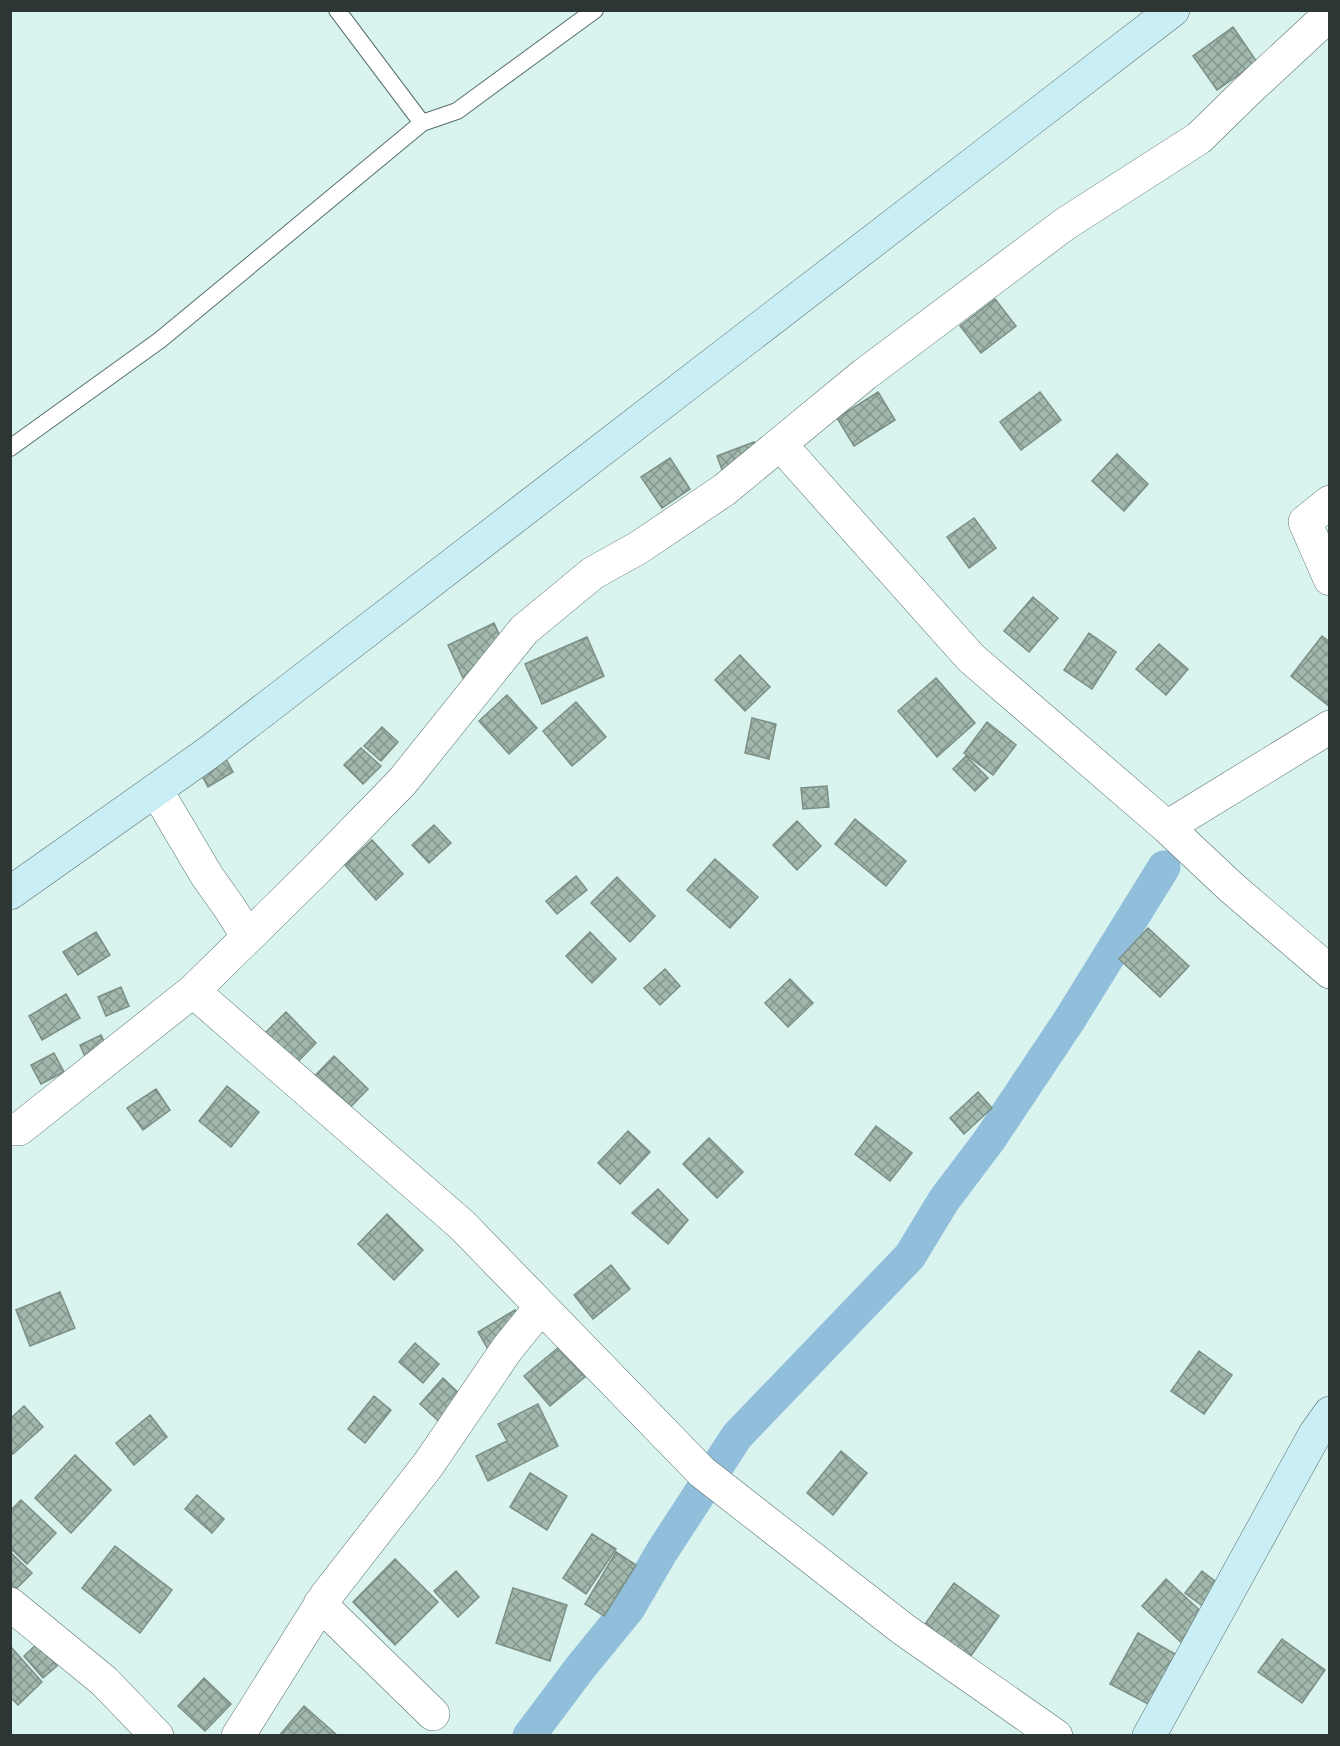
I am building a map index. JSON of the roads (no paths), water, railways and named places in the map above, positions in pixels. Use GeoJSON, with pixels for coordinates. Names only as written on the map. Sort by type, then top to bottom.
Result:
{"type":"FeatureCollection","features":[{"type":"Feature","properties":{"kind":"main road"},"geometry":{"type":"LineString","coordinates":[[10,893],[208,753],[1173,10]]}},
{"type":"Feature","properties":{"kind":"main road"},"geometry":{"type":"LineString","coordinates":[[1149,1736],[1315,1434],[1329,1413]]}},
{"type":"Feature","properties":{"kind":"street"},"geometry":{"type":"LineString","coordinates":[[10,1129],[20,1129],[193,991],[402,782],[524,630],[593,573],[638,548],[724,490],[865,374],[1065,224],[1199,138],[1329,14]]}},
{"type":"Feature","properties":{"kind":"street"},"geometry":{"type":"LineString","coordinates":[[780,444],[971,658],[1167,826],[1232,888],[1329,972]]}},
{"type":"Feature","properties":{"kind":"street"},"geometry":{"type":"LineString","coordinates":[[1329,502],[1305,522],[1329,579]]}},
{"type":"Feature","properties":{"kind":"street"},"geometry":{"type":"LineString","coordinates":[[1167,826],[1329,727]]}},
{"type":"Feature","properties":{"kind":"street"},"geometry":{"type":"LineString","coordinates":[[156,790],[207,876],[248,937]]}},
{"type":"Feature","properties":{"kind":"street"},"geometry":{"type":"LineString","coordinates":[[193,991],[462,1225],[702,1472],[903,1629],[1056,1736]]}},
{"type":"Feature","properties":{"kind":"street"},"geometry":{"type":"LineString","coordinates":[[238,1736],[320,1604],[428,1465],[507,1350],[541,1307]]}},
{"type":"Feature","properties":{"kind":"street"},"geometry":{"type":"LineString","coordinates":[[10,1604],[104,1681],[157,1736]]}},
{"type":"Feature","properties":{"kind":"street"},"geometry":{"type":"LineString","coordinates":[[320,1604],[433,1714]]}},
{"type":"Feature","properties":{"kind":"lane"},"geometry":{"type":"LineString","coordinates":[[337,10],[422,123]]}},
{"type":"Feature","properties":{"kind":"lane"},"geometry":{"type":"LineString","coordinates":[[10,448],[160,340],[422,123],[457,111],[595,10]]}},
{"type":"Feature","properties":{"kind":"waterway"},"geometry":{"type":"LineString","coordinates":[[529,1736],[629,1608],[661,1553],[737,1436],[910,1256],[944,1200],[990,1139],[1070,1019],[1164,867]]}}]}
